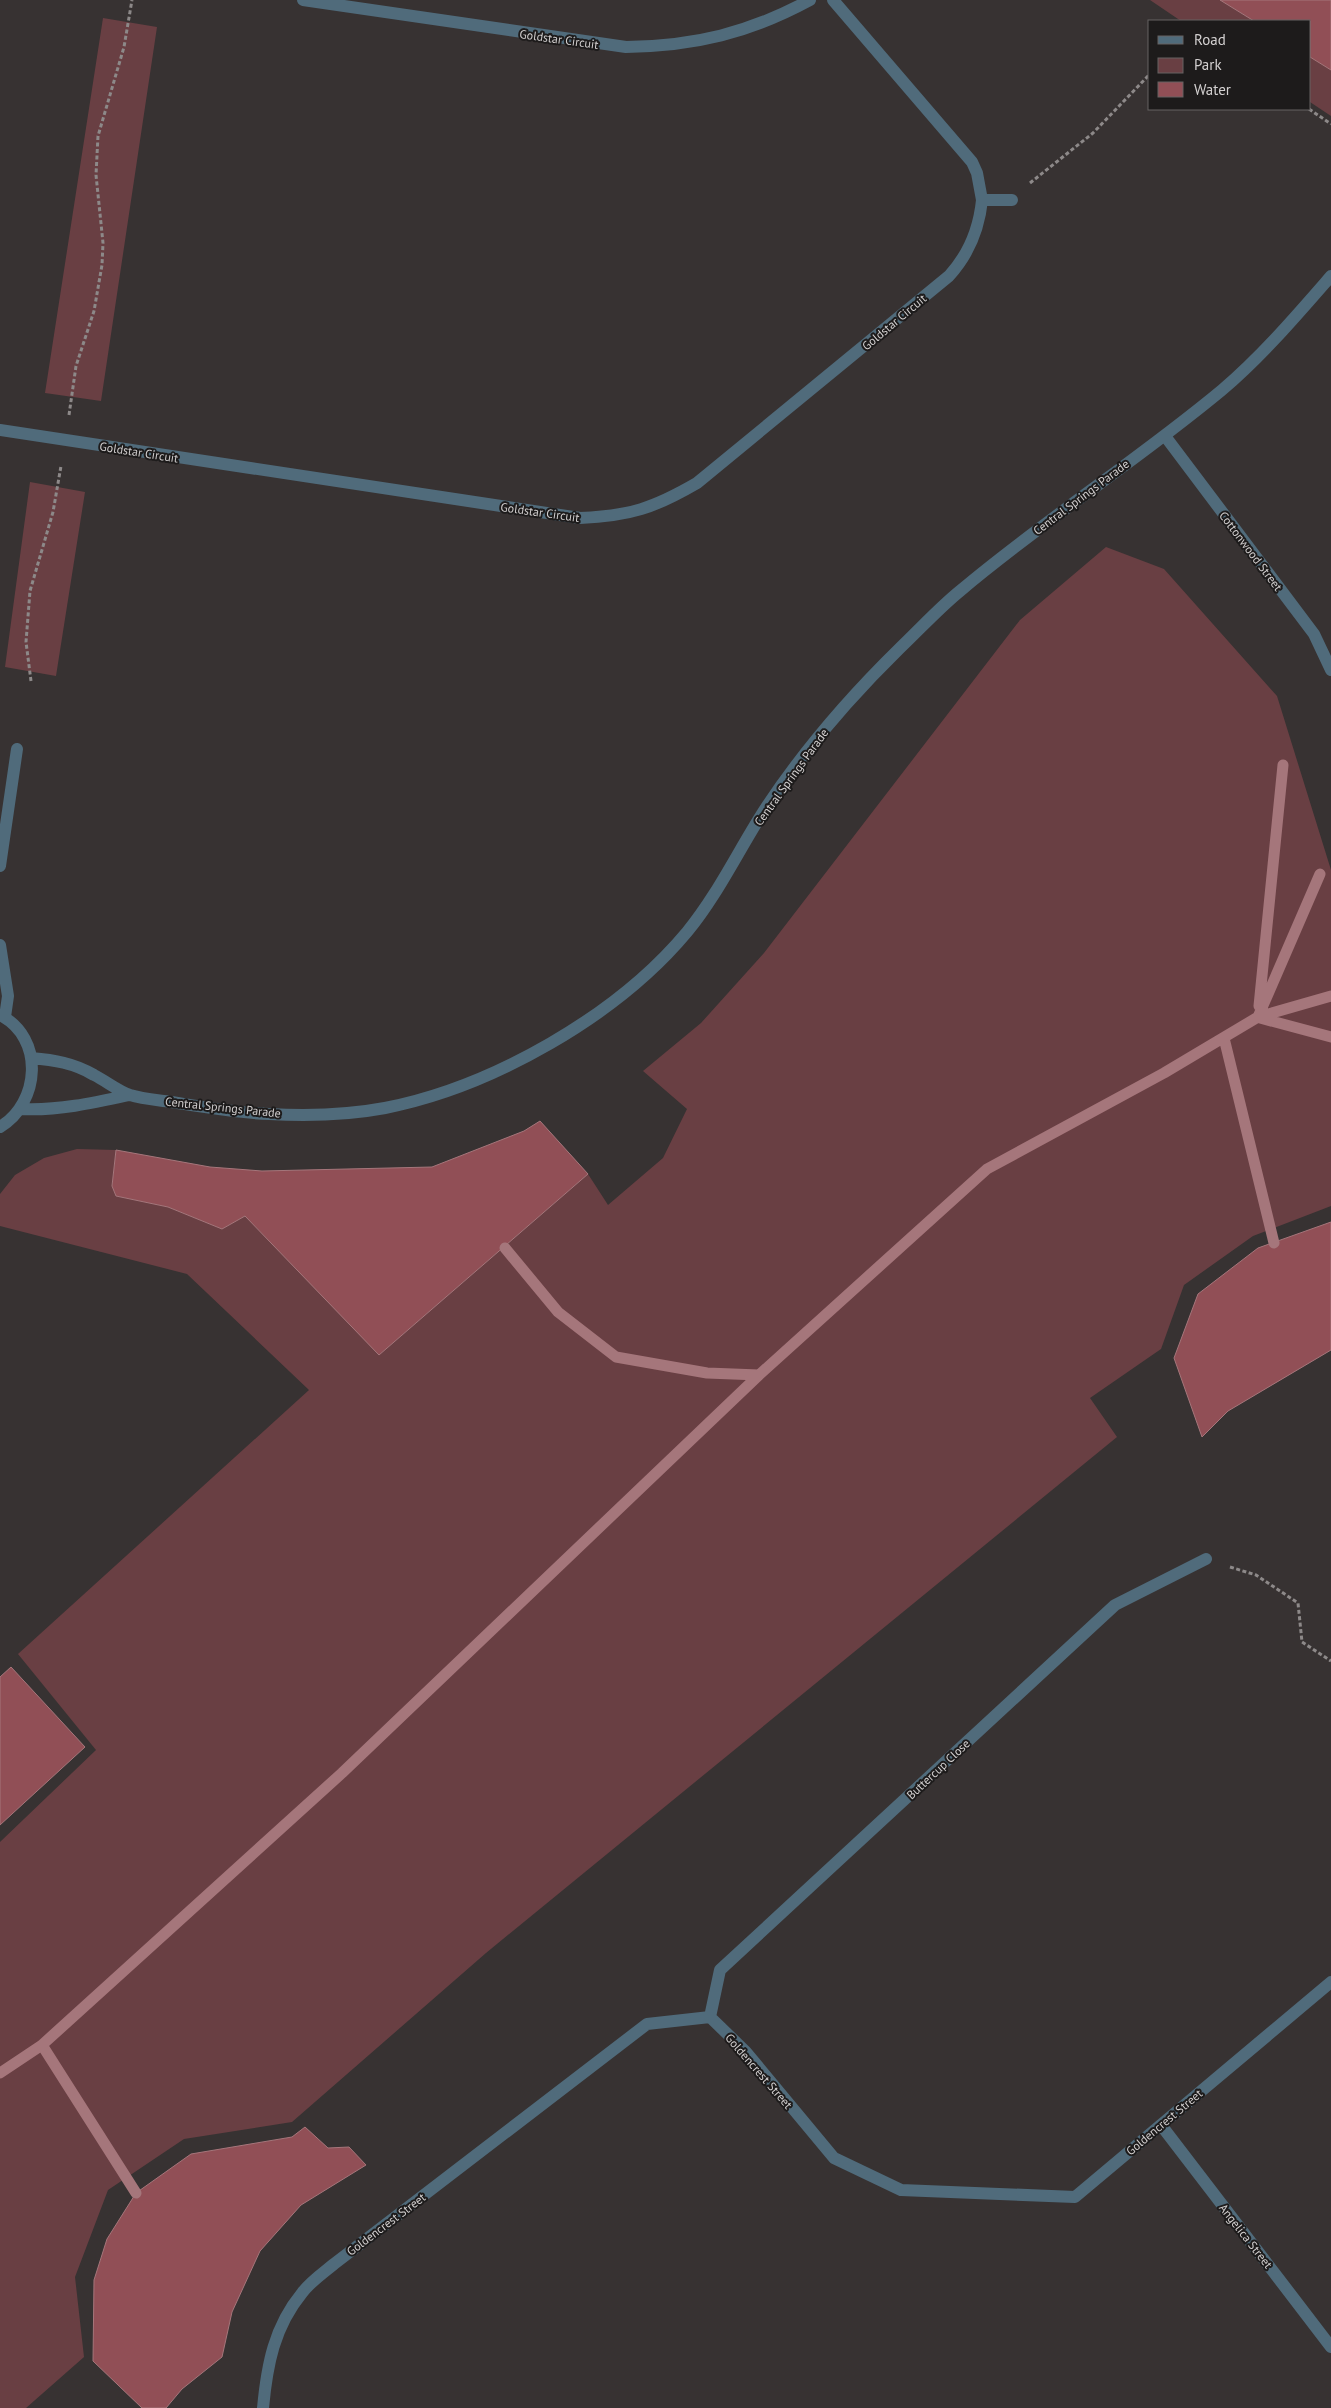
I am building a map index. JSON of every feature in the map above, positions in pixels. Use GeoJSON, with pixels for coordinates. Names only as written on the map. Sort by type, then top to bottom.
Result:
{"type":"FeatureCollection","features":[{"type":"Feature","properties":{"kind":"street","name":"Goldstar Circuit"},"geometry":{"type":"LineString","coordinates":[[302,0],[626,47],[660,47],[706,40],[752,28],[810,0]]}},
{"type":"Feature","properties":{"kind":"street","name":"Goldstar Circuit"},"geometry":{"type":"LineString","coordinates":[[0,430],[537,513],[580,518],[610,517],[640,512],[667,500],[697,483],[949,276],[962,262],[974,238],[982,200],[977,173],[972,162],[833,0]]}},
{"type":"Feature","properties":{"kind":"street"},"geometry":{"type":"LineString","coordinates":[[982,200],[1012,200]]}},
{"type":"Feature","properties":{"kind":"street","name":"Central Springs Parade"},"geometry":{"type":"LineString","coordinates":[[20,1109],[46,1110],[89,1104],[129,1095],[268,1114],[329,1114],[383,1108],[430,1096],[498,1070],[561,1037],[600,1011],[651,970],[688,931],[717,890],[768,805],[826,728],[890,658],[956,593],[1043,525],[1165,436],[1226,386],[1284,330],[1331,276]]}},
{"type":"Feature","properties":{"kind":"street","name":"Cottonwood Street"},"geometry":{"type":"LineString","coordinates":[[1165,436],[1314,634],[1331,670]]}},
{"type":"Feature","properties":{"kind":"street"},"geometry":{"type":"LineString","coordinates":[[0,866],[17,749]]}},
{"type":"Feature","properties":{"kind":"street"},"geometry":{"type":"LineString","coordinates":[[0,945],[8,996],[3,1016],[17,1029],[26,1042],[31,1058],[32,1076],[28,1093],[20,1109],[8,1122],[0,1127]]}},
{"type":"Feature","properties":{"kind":"street","name":"Central Springs Parade"},"geometry":{"type":"LineString","coordinates":[[31,1058],[65,1062],[91,1073],[129,1095]]}},
{"type":"Feature","properties":{"kind":"street","name":"Buttercup Close"},"geometry":{"type":"LineString","coordinates":[[710,2017],[720,1970],[1115,1605],[1206,1559]]}},
{"type":"Feature","properties":{"kind":"street","name":"Goldencrest Street"},"geometry":{"type":"LineString","coordinates":[[264,2408],[266,2370],[281,2325],[302,2292],[321,2275],[647,2024],[710,2017],[746,2052],[834,2158],[901,2190],[1075,2197],[1331,1982]]}},
{"type":"Feature","properties":{"kind":"street","name":"Angelica Street"},"geometry":{"type":"LineString","coordinates":[[1161,2126],[1331,2347]]}},
{"type":"Feature","properties":{"kind":"path"},"geometry":{"type":"LineString","coordinates":[[69,416],[76,366],[94,311],[102,265],[103,243],[96,175],[98,136],[124,47],[132,0]]}},
{"type":"Feature","properties":{"kind":"path"},"geometry":{"type":"LineString","coordinates":[[1012,200],[1041,172],[1073,150],[1093,133],[1148,76]]}},
{"type":"Feature","properties":{"kind":"path"},"geometry":{"type":"LineString","coordinates":[[1311,110],[1331,124]]}},
{"type":"Feature","properties":{"kind":"path"},"geometry":{"type":"LineString","coordinates":[[31,681],[26,642],[30,591],[53,512],[61,465]]}},
{"type":"Feature","properties":{"kind":"path"},"geometry":{"type":"LineString","coordinates":[[1206,1559],[1256,1576],[1298,1603],[1302,1642],[1331,1661]]}},
{"type":"Feature","properties":{"kind":"green space"},"geometry":{"type":"Polygon","coordinates":[[[1150,0],[1220,0],[1252,20],[1180,20],[1150,0]]]}},
{"type":"Feature","properties":{"kind":"green space"},"geometry":{"type":"Polygon","coordinates":[[[103,18],[157,27],[101,401],[45,393],[103,18]]]}},
{"type":"Feature","properties":{"kind":"green space"},"geometry":{"type":"Polygon","coordinates":[[[1311,58],[1331,70],[1331,116],[1311,103],[1311,58]]]}},
{"type":"Feature","properties":{"kind":"green space"},"geometry":{"type":"Polygon","coordinates":[[[30,482],[85,492],[56,676],[5,667],[30,482]]]}},
{"type":"Feature","properties":{"kind":"green space"},"geometry":{"type":"Polygon","coordinates":[[[1106,547],[1164,569],[1277,696],[1331,870],[1331,1206],[1253,1236],[1184,1285],[1161,1349],[1090,1398],[1117,1437],[486,1953],[292,2122],[184,2139],[108,2190],[75,2277],[84,2357],[26,2408],[0,2408],[0,1842],[96,1750],[18,1654],[309,1390],[187,1274],[0,1226],[0,1194],[15,1175],[44,1158],[77,1149],[116,1150],[112,1186],[116,1196],[168,1207],[222,1229],[245,1216],[380,1354],[588,1174],[608,1205],[663,1158],[687,1109],[643,1071],[701,1023],[764,953],[1020,620],[1106,547]]]}},
{"type":"Feature","properties":{"kind":"water"},"geometry":{"type":"Polygon","coordinates":[[[1220,0],[1331,0],[1331,70],[1311,58],[1311,20],[1252,20],[1220,0]]]}},
{"type":"Feature","properties":{"kind":"water"},"geometry":{"type":"Polygon","coordinates":[[[540,1121],[588,1174],[379,1355],[245,1216],[222,1229],[168,1207],[116,1196],[112,1186],[116,1150],[210,1167],[262,1171],[432,1167],[524,1131],[540,1121]]]}},
{"type":"Feature","properties":{"kind":"water"},"geometry":{"type":"Polygon","coordinates":[[[1331,1222],[1331,1350],[1228,1411],[1202,1437],[1174,1358],[1198,1294],[1258,1248],[1331,1222]]]}},
{"type":"Feature","properties":{"kind":"water"},"geometry":{"type":"Polygon","coordinates":[[[11,1667],[85,1747],[0,1825],[0,1677],[11,1667]]]}},
{"type":"Feature","properties":{"kind":"water"},"geometry":{"type":"Polygon","coordinates":[[[305,2127],[328,2148],[349,2147],[366,2165],[301,2205],[260,2251],[232,2312],[222,2357],[182,2389],[166,2408],[142,2408],[93,2361],[94,2280],[107,2239],[136,2193],[191,2154],[292,2137],[305,2127]]]}},
{"type":"Feature","properties":{"kind":"waterway"},"geometry":{"type":"LineString","coordinates":[[1259,1006],[1283,765]]}},
{"type":"Feature","properties":{"kind":"waterway"},"geometry":{"type":"LineString","coordinates":[[0,2073],[42,2045],[342,1773],[759,1375],[987,1169],[1164,1073],[1258,1017],[1320,874]]}},
{"type":"Feature","properties":{"kind":"waterway"},"geometry":{"type":"LineString","coordinates":[[1258,1017],[1331,996]]}},
{"type":"Feature","properties":{"kind":"waterway"},"geometry":{"type":"LineString","coordinates":[[1260,1018],[1331,1037]]}},
{"type":"Feature","properties":{"kind":"waterway"},"geometry":{"type":"LineString","coordinates":[[1224,1038],[1274,1243]]}},
{"type":"Feature","properties":{"kind":"waterway"},"geometry":{"type":"LineString","coordinates":[[505,1248],[558,1312],[616,1357],[707,1373],[759,1375]]}},
{"type":"Feature","properties":{"kind":"waterway"},"geometry":{"type":"LineString","coordinates":[[42,2045],[136,2193]]}}]}
